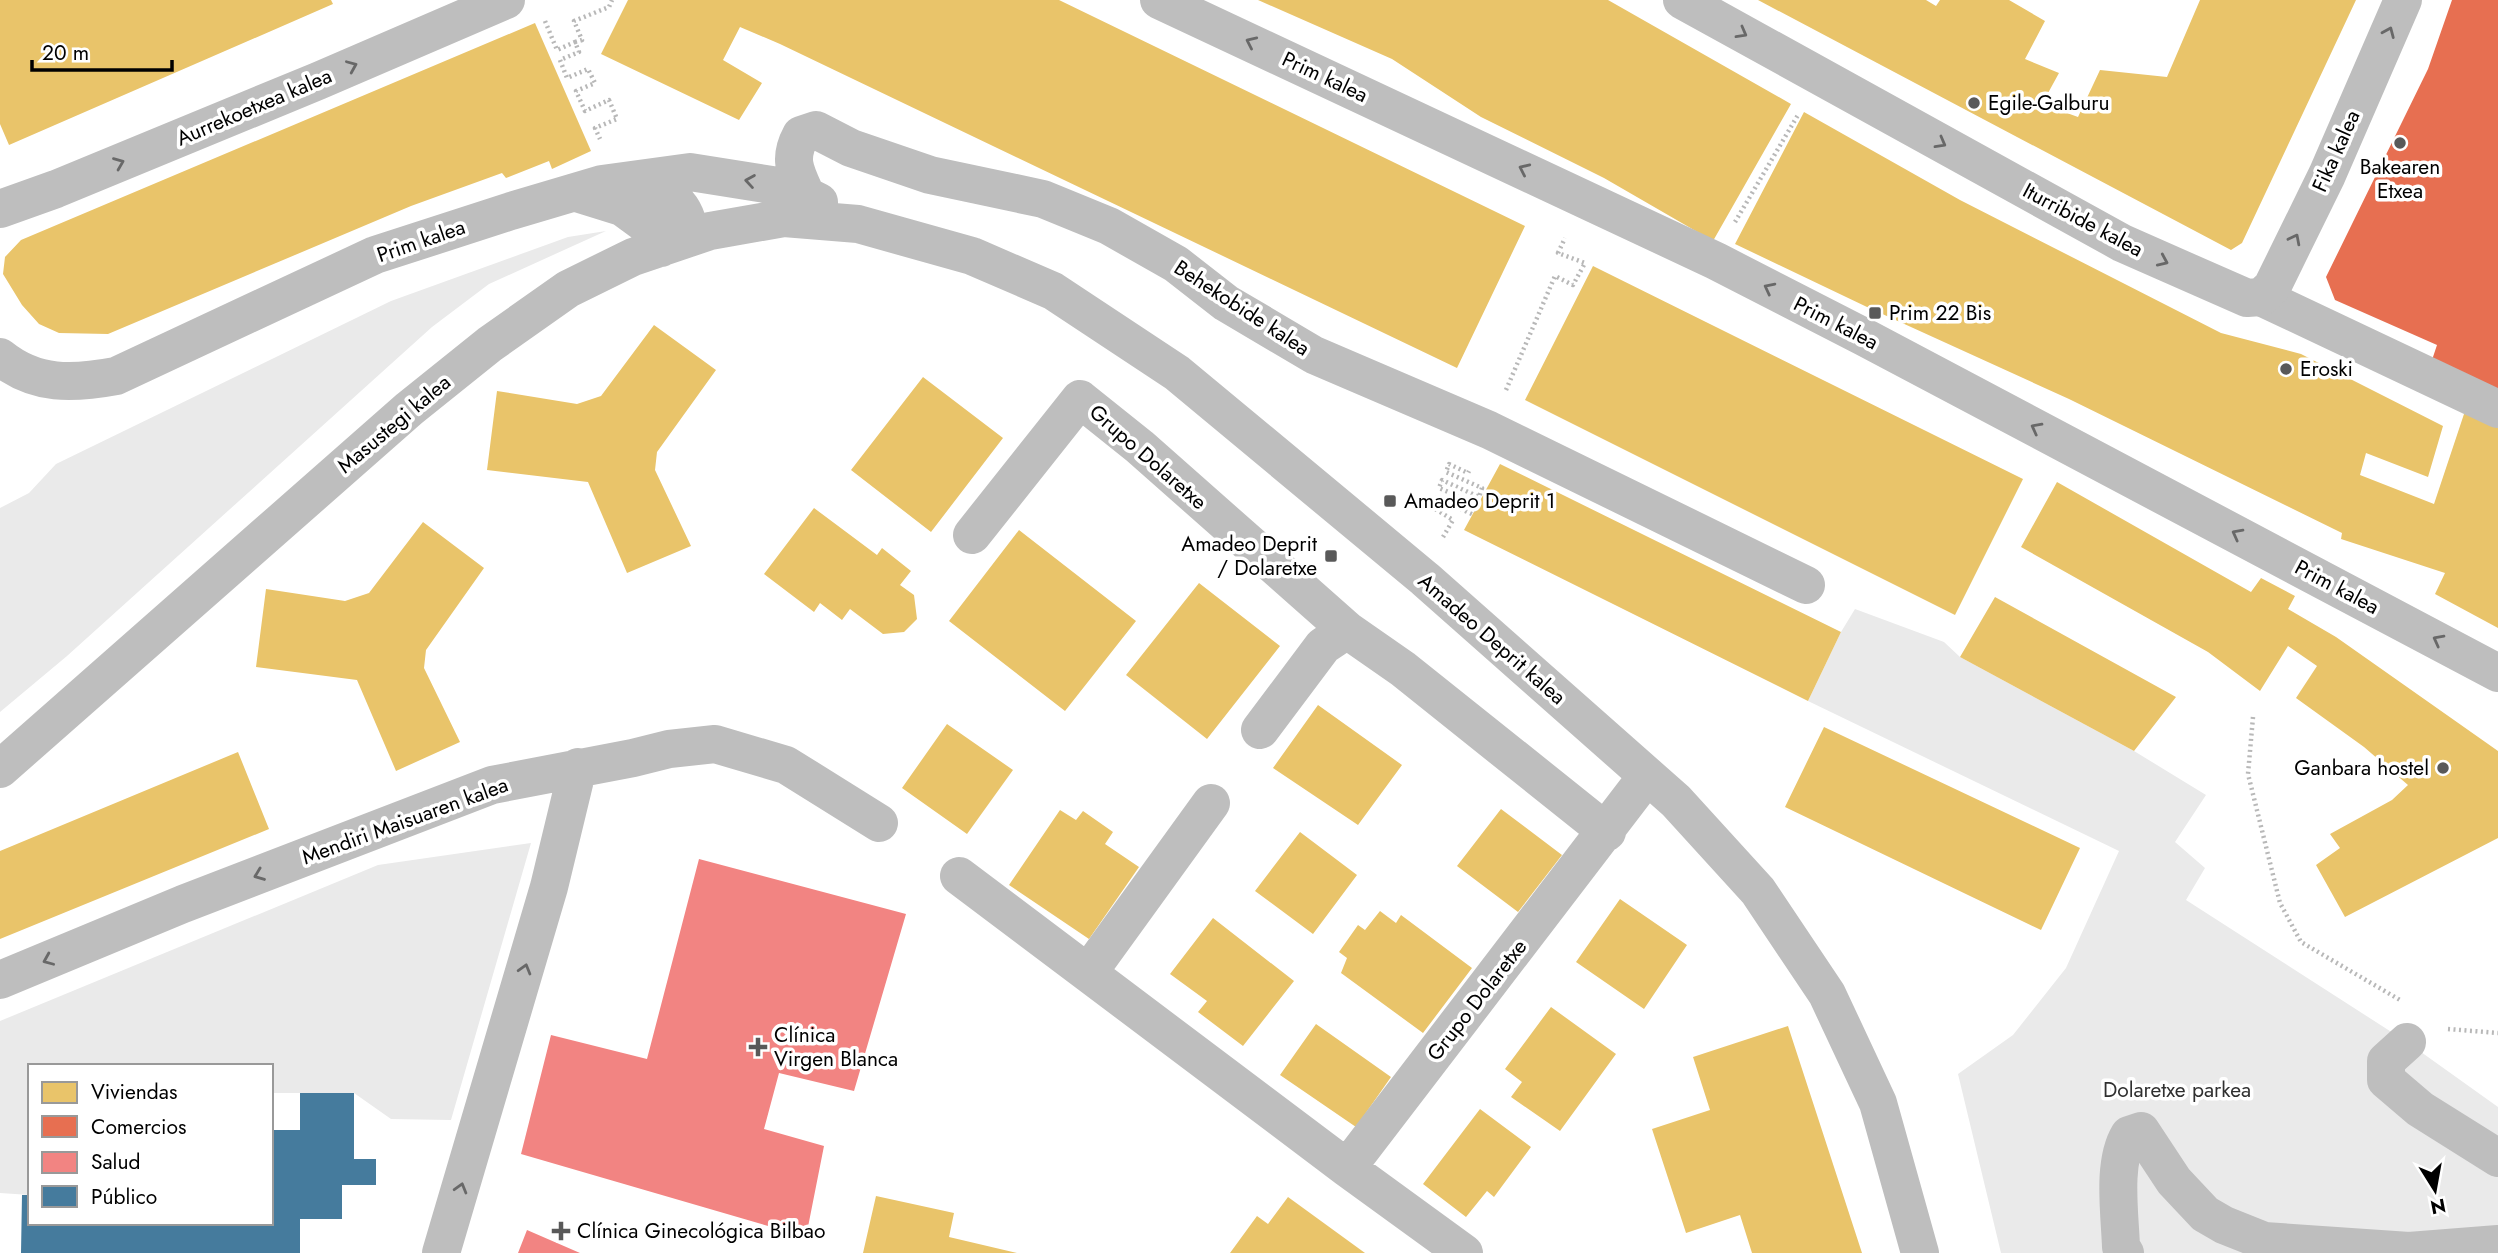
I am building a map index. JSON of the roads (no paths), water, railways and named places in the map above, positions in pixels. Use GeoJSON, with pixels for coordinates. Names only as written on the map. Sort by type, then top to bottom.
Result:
{"type":"FeatureCollection","features":[{"type":"Feature","properties":{"kind":"street","name":"Aurrekoetxea kalea"},"geometry":{"type":"LineString","coordinates":[[0,209],[56,189],[318,81],[437,12],[506,0]]}},
{"type":"Feature","properties":{"kind":"street","name":"Prim kalea"},"geometry":{"type":"LineString","coordinates":[[1159,0],[1716,261],[2498,673]]}},
{"type":"Feature","properties":{"kind":"street","name":"Iturribide kalea"},"geometry":{"type":"LineString","coordinates":[[1682,0],[2122,243],[2247,298],[2261,297],[2498,409]]}},
{"type":"Feature","properties":{"kind":"street","name":"Fika kalea"},"geometry":{"type":"LineString","coordinates":[[2261,297],[2272,287],[2327,174],[2403,0]]}},
{"type":"Feature","properties":{"kind":"street","name":"Behekobide kalea"},"geometry":{"type":"LineString","coordinates":[[806,195],[795,173],[793,150],[801,135],[816,130],[851,148],[930,175],[995,188],[1054,204],[1109,226],[1165,258],[1226,303],[1314,355],[1489,430],[1807,586]]}},
{"type":"Feature","properties":{"kind":"street","name":"Prim kalea"},"geometry":{"type":"LineString","coordinates":[[0,356],[16,370],[52,381],[70,382],[116,376],[375,256],[602,184],[690,172],[791,188],[858,223]]}},
{"type":"Feature","properties":{"kind":"street"},"geometry":{"type":"LineString","coordinates":[[575,193],[622,207],[675,243],[689,222],[680,204],[663,191],[638,180]]}},
{"type":"Feature","properties":{"kind":"street","name":"Masustegi kalea"},"geometry":{"type":"LineString","coordinates":[[0,769],[409,409],[490,344],[568,289],[633,257],[710,231],[784,218],[858,223]]}},
{"type":"Feature","properties":{"kind":"street","name":"Amadeo Deprit kalea"},"geometry":{"type":"LineString","coordinates":[[858,223],[972,256],[1053,291],[1177,373],[1425,579],[1676,801],[1758,891],[1827,994],[1878,1103],[1920,1253]]}},
{"type":"Feature","properties":{"kind":"street","name":"Grupo Dolaretxe"},"geometry":{"type":"LineString","coordinates":[[972,535],[1080,399],[1140,447],[1348,630],[1403,669],[1606,832]]}},
{"type":"Feature","properties":{"kind":"street"},"geometry":{"type":"LineString","coordinates":[[1260,730],[1323,646],[1348,630]]}},
{"type":"Feature","properties":{"kind":"street","name":"Mendiri Maisuaren kalea"},"geometry":{"type":"LineString","coordinates":[[0,980],[183,904],[492,785],[669,749],[715,744],[786,765],[879,823]]}},
{"type":"Feature","properties":{"kind":"street"},"geometry":{"type":"LineString","coordinates":[[441,1253],[549,887],[578,767]]}},
{"type":"Feature","properties":{"kind":"street","name":"Grupo Dolaretxe"},"geometry":{"type":"LineString","coordinates":[[1347,1168],[1647,776]]}},
{"type":"Feature","properties":{"kind":"street"},"geometry":{"type":"LineString","coordinates":[[1088,973],[1211,803]]}},
{"type":"Feature","properties":{"kind":"street"},"geometry":{"type":"LineString","coordinates":[[959,876],[1464,1253]]}},
{"type":"Feature","properties":{"kind":"street"},"geometry":{"type":"LineString","coordinates":[[2423,1032],[2386,1061],[2386,1080],[2420,1109],[2498,1158]]}},
{"type":"Feature","properties":{"kind":"street"},"geometry":{"type":"LineString","coordinates":[[2124,1253],[2121,1247],[2119,1165],[2122,1146],[2129,1135],[2141,1131],[2174,1181],[2205,1214],[2263,1241],[2409,1251],[2498,1244]]}},
{"type":"Feature","properties":{"kind":"place","name":"Egile-Galburu"},"geometry":{"type":"Point","coordinates":[1974,103]}},
{"type":"Feature","properties":{"kind":"place","name":"Bakearen Etxea"},"geometry":{"type":"Point","coordinates":[2400,143]}},
{"type":"Feature","properties":{"kind":"place","name":"Prim 22 Bis"},"geometry":{"type":"Point","coordinates":[1875,313]}},
{"type":"Feature","properties":{"kind":"place","name":"Eroski"},"geometry":{"type":"Point","coordinates":[2286,369]}},
{"type":"Feature","properties":{"kind":"place","name":"Amadeo Deprit 1"},"geometry":{"type":"Point","coordinates":[1390,501]}},
{"type":"Feature","properties":{"kind":"place","name":"Amadeo Deprit / Dolaretxe"},"geometry":{"type":"Point","coordinates":[1331,556]}},
{"type":"Feature","properties":{"kind":"place","name":"Ganbara hostel"},"geometry":{"type":"Point","coordinates":[2443,768]}},
{"type":"Feature","properties":{"kind":"place","name":"Clínica Virgen Blanca"},"geometry":{"type":"Point","coordinates":[758,1047]}},
{"type":"Feature","properties":{"kind":"place","name":"Clínica Ginecológica Bilbao"},"geometry":{"type":"Point","coordinates":[561,1231]}},
{"type":"Feature","properties":{"kind":"park label","name":"Dolaretxe parkea"},"geometry":{"type":"Point","coordinates":[2177,1090]}}]}
